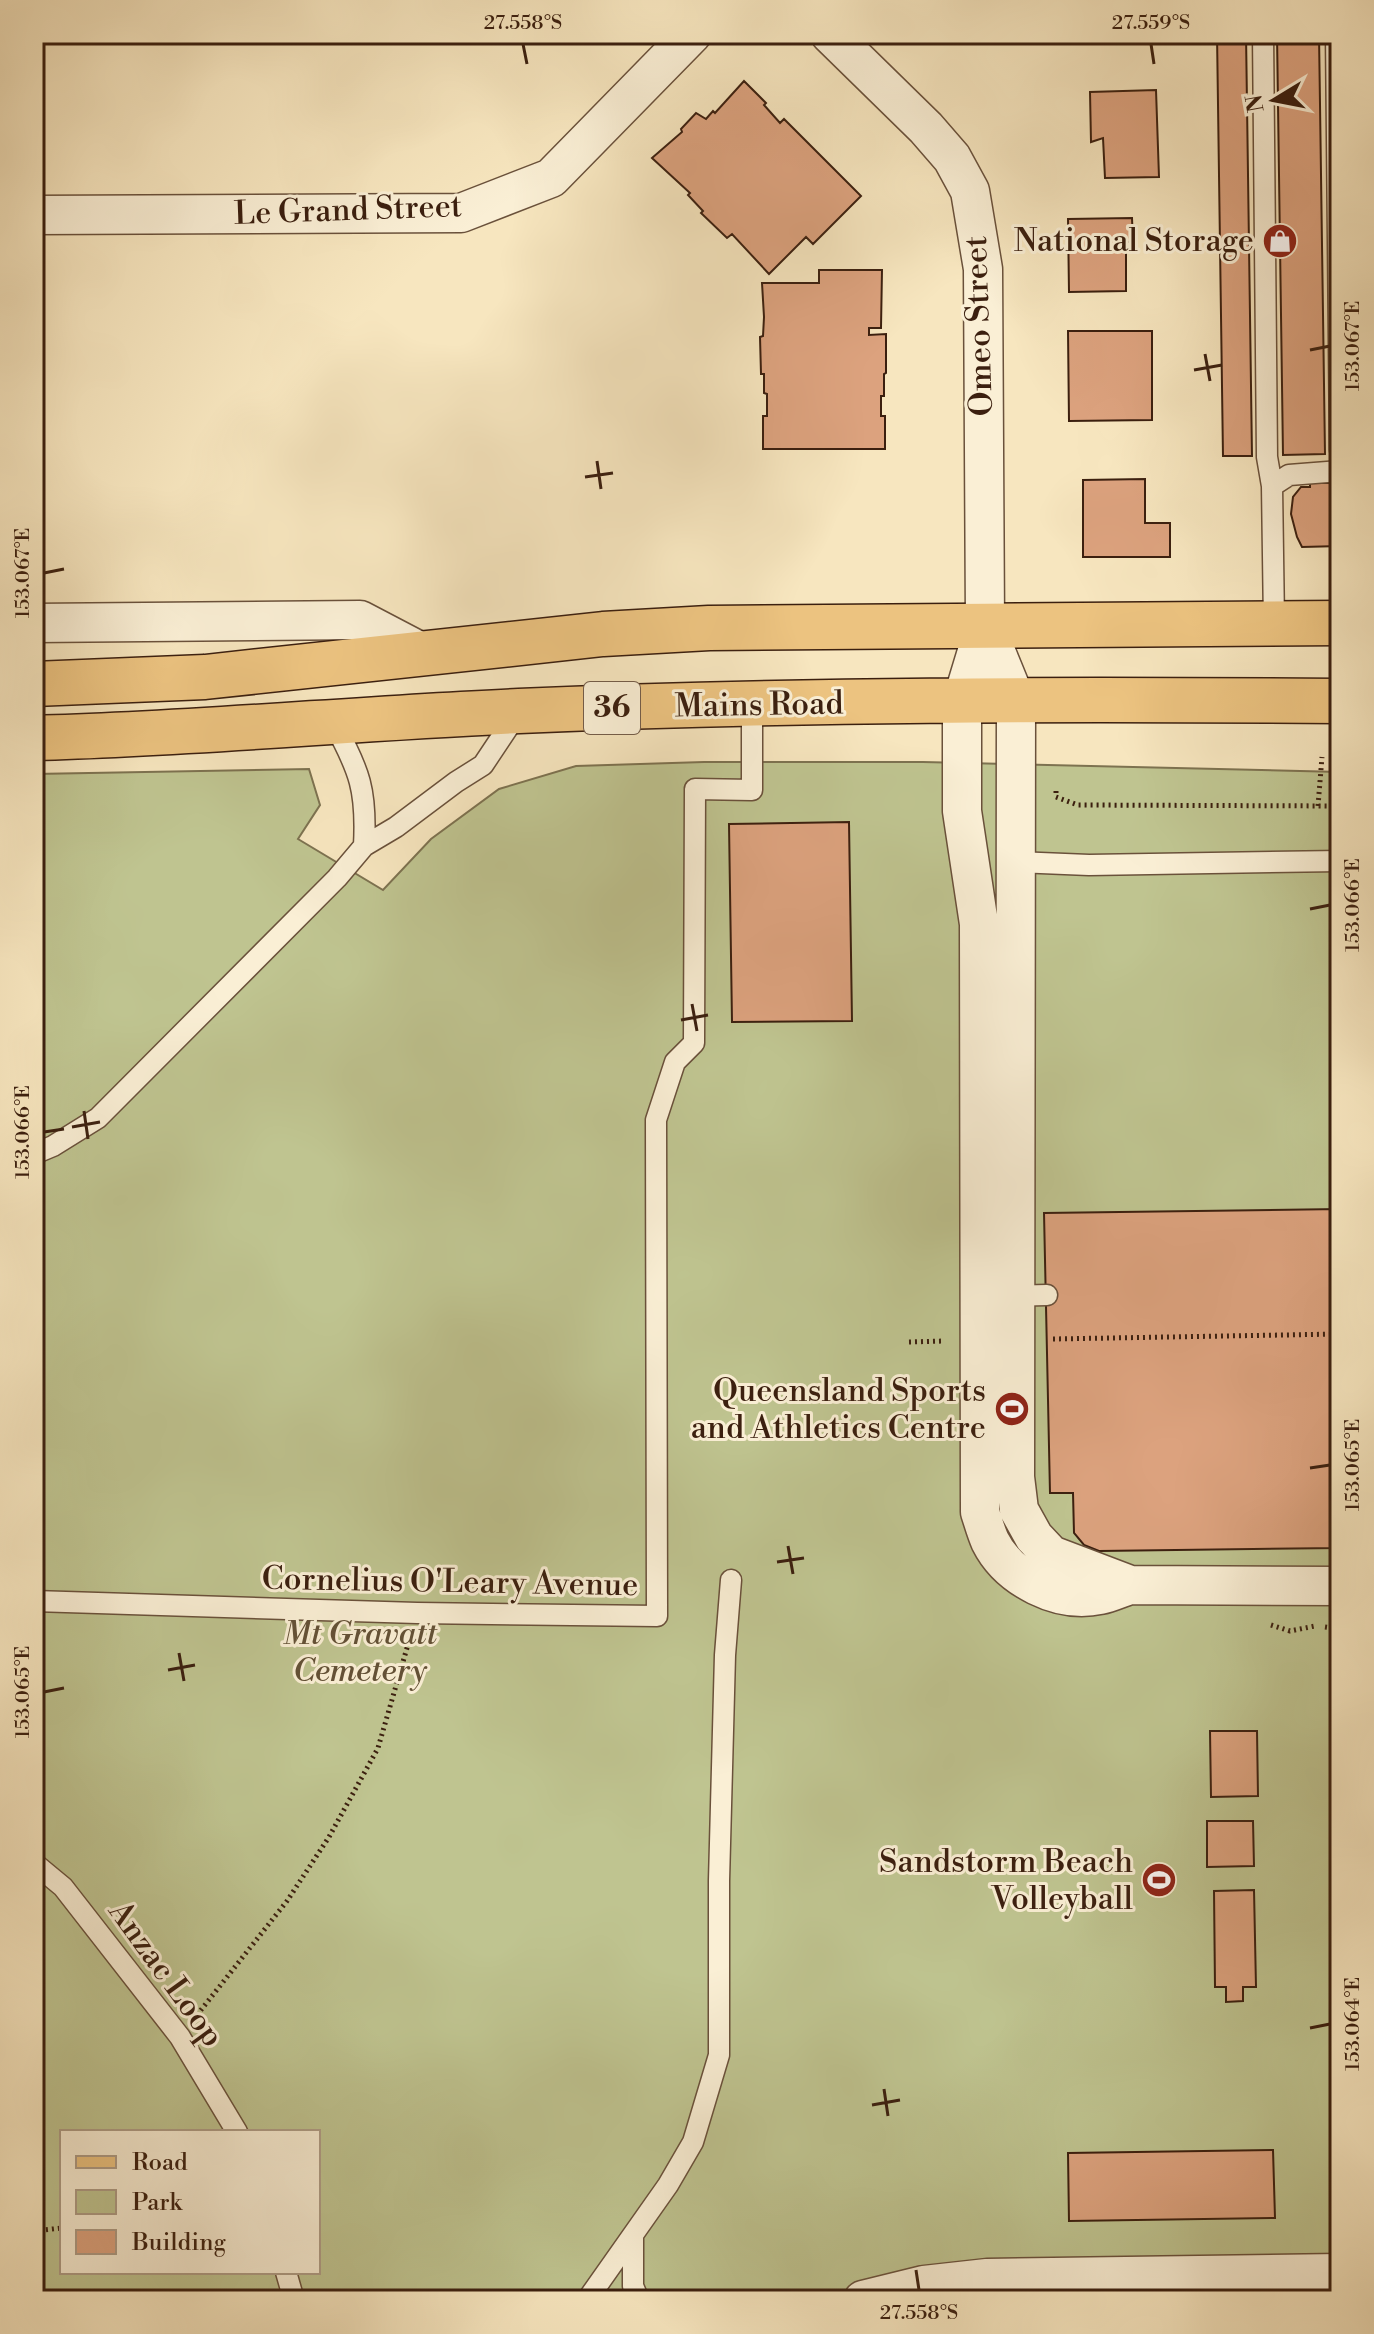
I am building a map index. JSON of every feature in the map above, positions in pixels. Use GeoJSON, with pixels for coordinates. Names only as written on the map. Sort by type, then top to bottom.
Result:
{"type":"FeatureCollection","features":[{"type":"Feature","properties":{"kind":"main road","name":"36"},"geometry":{"type":"LineString","coordinates":[[34,684],[205,677],[603,634],[709,628],[1340,623]]}},
{"type":"Feature","properties":{"kind":"main road","name":"Mains Road"},"geometry":{"type":"LineString","coordinates":[[34,738],[154,734],[519,711],[752,704],[1340,701]]}},
{"type":"Feature","properties":{"kind":"street","name":"Le Grand Street"},"geometry":{"type":"LineString","coordinates":[[34,215],[461,213],[551,178],[692,34]]}},
{"type":"Feature","properties":{"kind":"street","name":"Omeo Street"},"geometry":{"type":"LineString","coordinates":[[830,34],[926,128],[952,158],[970,191],[983,269],[985,625]]}},
{"type":"Feature","properties":{"kind":"street"},"geometry":{"type":"LineString","coordinates":[[34,623],[360,620],[423,653]]}},
{"type":"Feature","properties":{"kind":"street"},"geometry":{"type":"LineString","coordinates":[[985,625],[962,701],[962,811],[979,924],[1014,1296],[980,1512],[991,1543],[1010,1568],[1037,1586],[1067,1596],[1099,1596],[1130,1585],[1340,1586]]}},
{"type":"Feature","properties":{"kind":"street"},"geometry":{"type":"LineString","coordinates":[[985,625],[1016,701],[1014,1339],[1015,1477],[1019,1510],[1034,1537],[1051,1555],[1130,1585]]}},
{"type":"Feature","properties":{"kind":"street"},"geometry":{"type":"LineString","coordinates":[[863,2300],[924,2285],[987,2278],[1340,2273]]}},
{"type":"Feature","properties":{"kind":"lane"},"geometry":{"type":"LineString","coordinates":[[1263,34],[1267,457],[1272,486],[1274,623]]}},
{"type":"Feature","properties":{"kind":"lane"},"geometry":{"type":"LineString","coordinates":[[1336,34],[1340,450]]}},
{"type":"Feature","properties":{"kind":"lane"},"geometry":{"type":"LineString","coordinates":[[1272,486],[1289,475],[1340,471]]}},
{"type":"Feature","properties":{"kind":"lane","name":"Cornelius O'Leary Avenue"},"geometry":{"type":"LineString","coordinates":[[34,1601],[417,1613],[657,1616],[656,1120],[675,1062],[694,1043],[695,789],[752,790],[752,704]]}},
{"type":"Feature","properties":{"kind":"lane"},"geometry":{"type":"LineString","coordinates":[[34,1154],[98,1118],[337,878],[364,846],[483,765],[519,711]]}},
{"type":"Feature","properties":{"kind":"lane"},"geometry":{"type":"LineString","coordinates":[[333,722],[361,779],[365,799],[364,846]]}},
{"type":"Feature","properties":{"kind":"lane"},"geometry":{"type":"LineString","coordinates":[[1016,862],[1089,865],[1340,861]]}},
{"type":"Feature","properties":{"kind":"lane"},"geometry":{"type":"LineString","coordinates":[[587,2300],[668,2185],[693,2142],[719,2055],[719,1881],[725,1655],[731,1580]]}},
{"type":"Feature","properties":{"kind":"lane","name":"Anzac Loop"},"geometry":{"type":"LineString","coordinates":[[34,1863],[63,1887],[180,2037],[236,2130]]}},
{"type":"Feature","properties":{"kind":"lane"},"geometry":{"type":"LineString","coordinates":[[633,2236],[633,2286],[639,2300]]}},
{"type":"Feature","properties":{"kind":"lane"},"geometry":{"type":"LineString","coordinates":[[287,2274],[294,2300]]}},
{"type":"Feature","properties":{"kind":"path"},"geometry":{"type":"LineString","coordinates":[[1318,806],[1322,757]]}},
{"type":"Feature","properties":{"kind":"path"},"geometry":{"type":"LineString","coordinates":[[1056,785],[1056,797],[1078,805],[1340,806]]}},
{"type":"Feature","properties":{"kind":"path"},"geometry":{"type":"LineString","coordinates":[[1014,1339],[1340,1334]]}},
{"type":"Feature","properties":{"kind":"path"},"geometry":{"type":"LineString","coordinates":[[180,2037],[287,1901],[329,1837],[378,1748],[417,1613]]}},
{"type":"Feature","properties":{"kind":"path"},"geometry":{"type":"LineString","coordinates":[[34,2231],[60,2228]]}},
{"type":"Feature","properties":{"kind":"green space","name":"Mt Gravatt Cemetery"},"geometry":{"type":"Polygon","coordinates":[[[704,762],[923,762],[1340,772],[1340,2300],[34,2300],[34,774],[309,769],[320,805],[298,839],[383,890],[431,839],[499,789],[576,766],[704,762]]]}},
{"type":"Feature","properties":{"kind":"building"},"geometry":{"type":"Polygon","coordinates":[[[1217,34],[1246,34],[1252,456],[1223,456],[1217,34]]]}},
{"type":"Feature","properties":{"kind":"building"},"geometry":{"type":"Polygon","coordinates":[[[1277,34],[1319,34],[1325,454],[1283,455],[1277,34]]]}},
{"type":"Feature","properties":{"kind":"building"},"geometry":{"type":"Polygon","coordinates":[[[744,81],[780,123],[784,119],[861,196],[813,244],[806,237],[769,274],[732,234],[727,238],[701,213],[703,211],[688,195],[690,193],[652,158],[682,132],[681,129],[696,113],[706,119],[713,111],[715,113],[744,81]]]}},
{"type":"Feature","properties":{"kind":"building"},"geometry":{"type":"Polygon","coordinates":[[[1156,90],[1159,177],[1105,178],[1103,138],[1091,142],[1090,92],[1156,90]]]}},
{"type":"Feature","properties":{"kind":"building"},"geometry":{"type":"Polygon","coordinates":[[[1132,218],[1133,242],[1126,242],[1126,291],[1069,292],[1068,219],[1132,218]]]}},
{"type":"Feature","properties":{"kind":"building"},"geometry":{"type":"Polygon","coordinates":[[[819,270],[882,270],[881,328],[869,328],[869,335],[886,334],[886,373],[884,396],[881,396],[881,416],[885,416],[885,449],[763,449],[767,394],[764,393],[764,374],[761,374],[762,283],[819,283],[819,270]]]}},
{"type":"Feature","properties":{"kind":"building"},"geometry":{"type":"Polygon","coordinates":[[[1068,331],[1152,331],[1152,420],[1069,421],[1068,331]]]}},
{"type":"Feature","properties":{"kind":"building"},"geometry":{"type":"Polygon","coordinates":[[[1145,479],[1145,523],[1170,523],[1170,557],[1083,557],[1083,480],[1145,479]]]}},
{"type":"Feature","properties":{"kind":"building"},"geometry":{"type":"Polygon","coordinates":[[[1310,483],[1340,483],[1340,546],[1302,547],[1297,537],[1291,514],[1293,497],[1301,487],[1310,487],[1310,483]]]}},
{"type":"Feature","properties":{"kind":"building"},"geometry":{"type":"Polygon","coordinates":[[[849,822],[852,1021],[732,1022],[729,824],[849,822]]]}},
{"type":"Feature","properties":{"kind":"building"},"geometry":{"type":"Polygon","coordinates":[[[1340,1209],[1340,1548],[1099,1551],[1084,1545],[1074,1533],[1073,1493],[1050,1493],[1044,1213],[1340,1209]]]}},
{"type":"Feature","properties":{"kind":"building"},"geometry":{"type":"Polygon","coordinates":[[[1210,1731],[1257,1731],[1258,1796],[1211,1797],[1210,1731]]]}},
{"type":"Feature","properties":{"kind":"building"},"geometry":{"type":"Polygon","coordinates":[[[1207,1821],[1253,1821],[1254,1866],[1207,1867],[1207,1821]]]}},
{"type":"Feature","properties":{"kind":"building"},"geometry":{"type":"Polygon","coordinates":[[[1254,1890],[1256,1987],[1243,1987],[1243,2001],[1226,2002],[1226,1987],[1215,1987],[1214,1891],[1254,1890]]]}},
{"type":"Feature","properties":{"kind":"building"},"geometry":{"type":"Polygon","coordinates":[[[1273,2150],[1275,2218],[1069,2221],[1068,2153],[1273,2150]]]}},
{"type":"Feature","properties":{"kind":"place","name":"National Storage"},"geometry":{"type":"Point","coordinates":[1280,241]}},
{"type":"Feature","properties":{"kind":"place","name":"Queensland Sports and Athletics Centre"},"geometry":{"type":"Point","coordinates":[1012,1409]}},
{"type":"Feature","properties":{"kind":"place","name":"Sandstorm Beach Volleyball"},"geometry":{"type":"Point","coordinates":[1159,1880]}}]}
